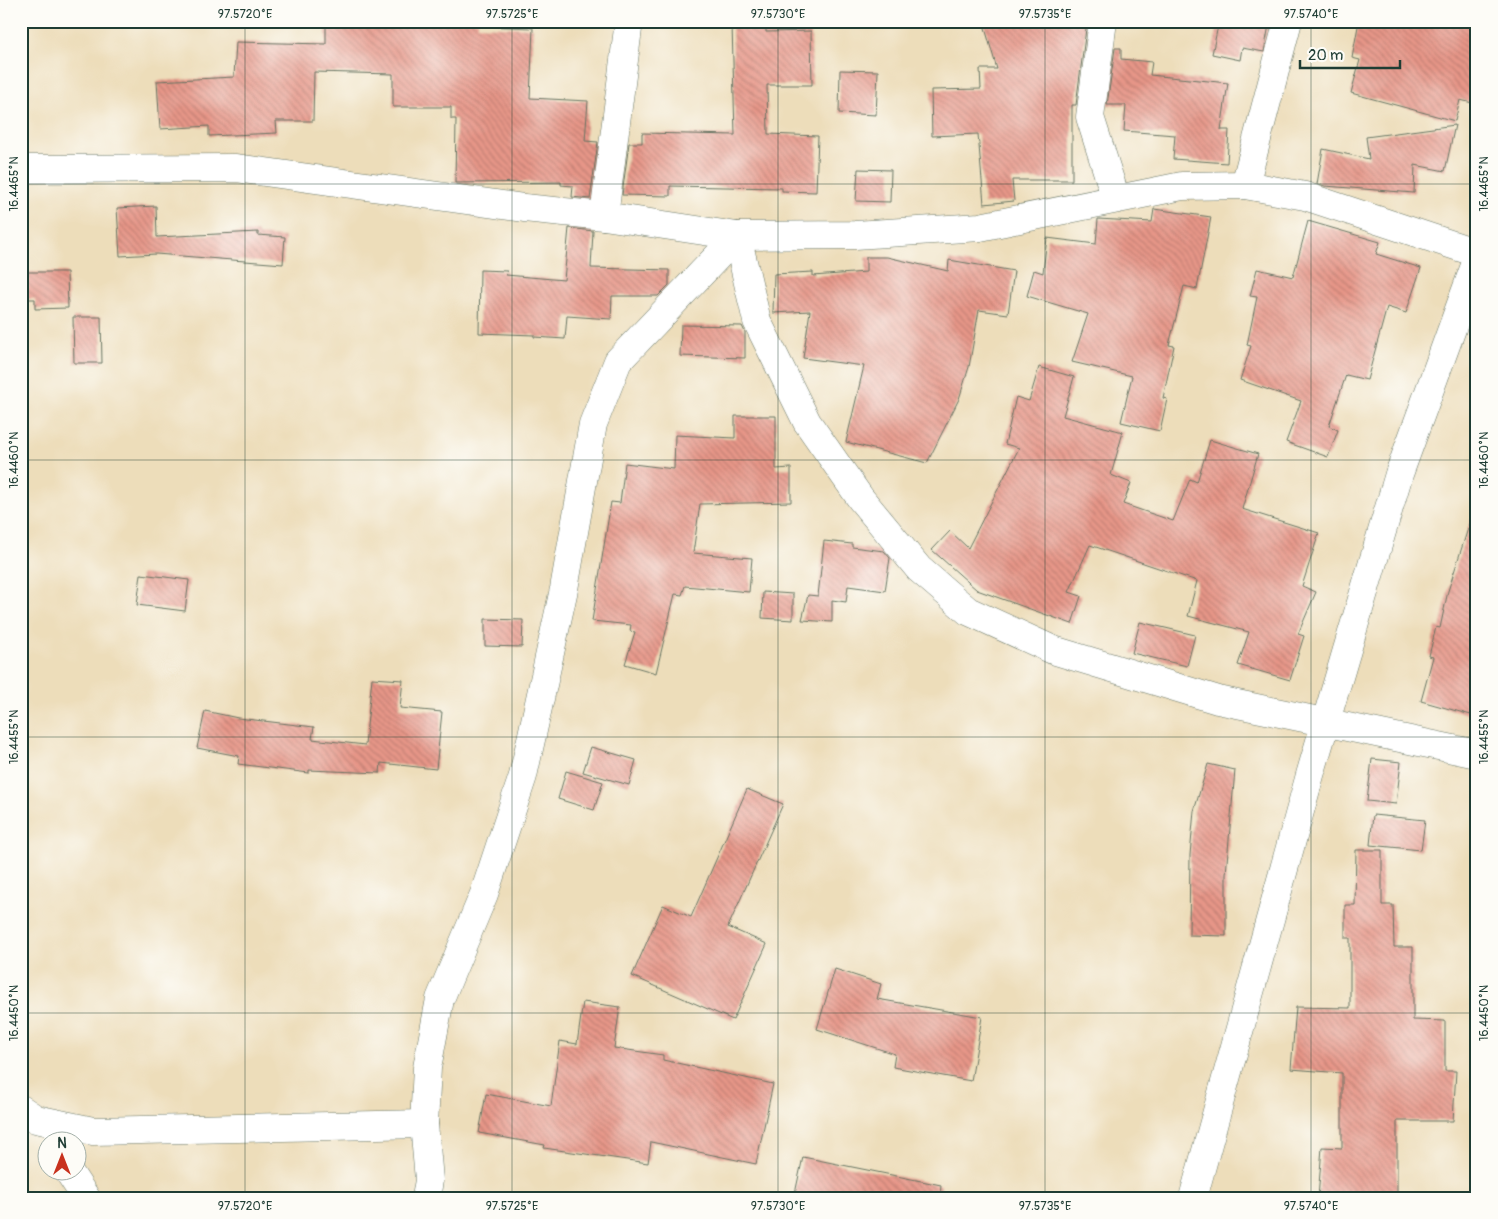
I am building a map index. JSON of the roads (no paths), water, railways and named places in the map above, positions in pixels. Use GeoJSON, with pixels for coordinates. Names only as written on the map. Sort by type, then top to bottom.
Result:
{"type":"FeatureCollection","features":[{"type":"Feature","properties":{"kind":"street"},"geometry":{"type":"LineString","coordinates":[[604,216],[629,21]]}},
{"type":"Feature","properties":{"kind":"street"},"geometry":{"type":"LineString","coordinates":[[1103,21],[1090,117],[1116,199]]}},
{"type":"Feature","properties":{"kind":"street"},"geometry":{"type":"LineString","coordinates":[[1245,185],[1288,21]]}},
{"type":"Feature","properties":{"kind":"street"},"geometry":{"type":"LineString","coordinates":[[21,169],[236,168],[514,207],[604,216],[737,236],[855,235],[980,227],[1182,186],[1245,185],[1305,196],[1477,253]]}},
{"type":"Feature","properties":{"kind":"street"},"geometry":{"type":"LineString","coordinates":[[737,236],[757,321],[807,422],[860,499],[919,569],[968,611],[1054,650],[1218,700],[1477,754]]}},
{"type":"Feature","properties":{"kind":"street"},"geometry":{"type":"LineString","coordinates":[[430,1192],[424,1124],[427,1068],[440,998],[484,894],[523,776],[564,589],[593,424],[618,361],[737,236]]}},
{"type":"Feature","properties":{"kind":"street"},"geometry":{"type":"LineString","coordinates":[[1193,1198],[1326,721],[1399,474],[1477,260]]}},
{"type":"Feature","properties":{"kind":"street"},"geometry":{"type":"LineString","coordinates":[[28,1114],[93,1130],[424,1124]]}},
{"type":"Feature","properties":{"kind":"street"},"geometry":{"type":"LineString","coordinates":[[28,1114],[42,1132]]}},
{"type":"Feature","properties":{"kind":"street"},"geometry":{"type":"LineString","coordinates":[[76,1182],[86,1198]]}}]}
